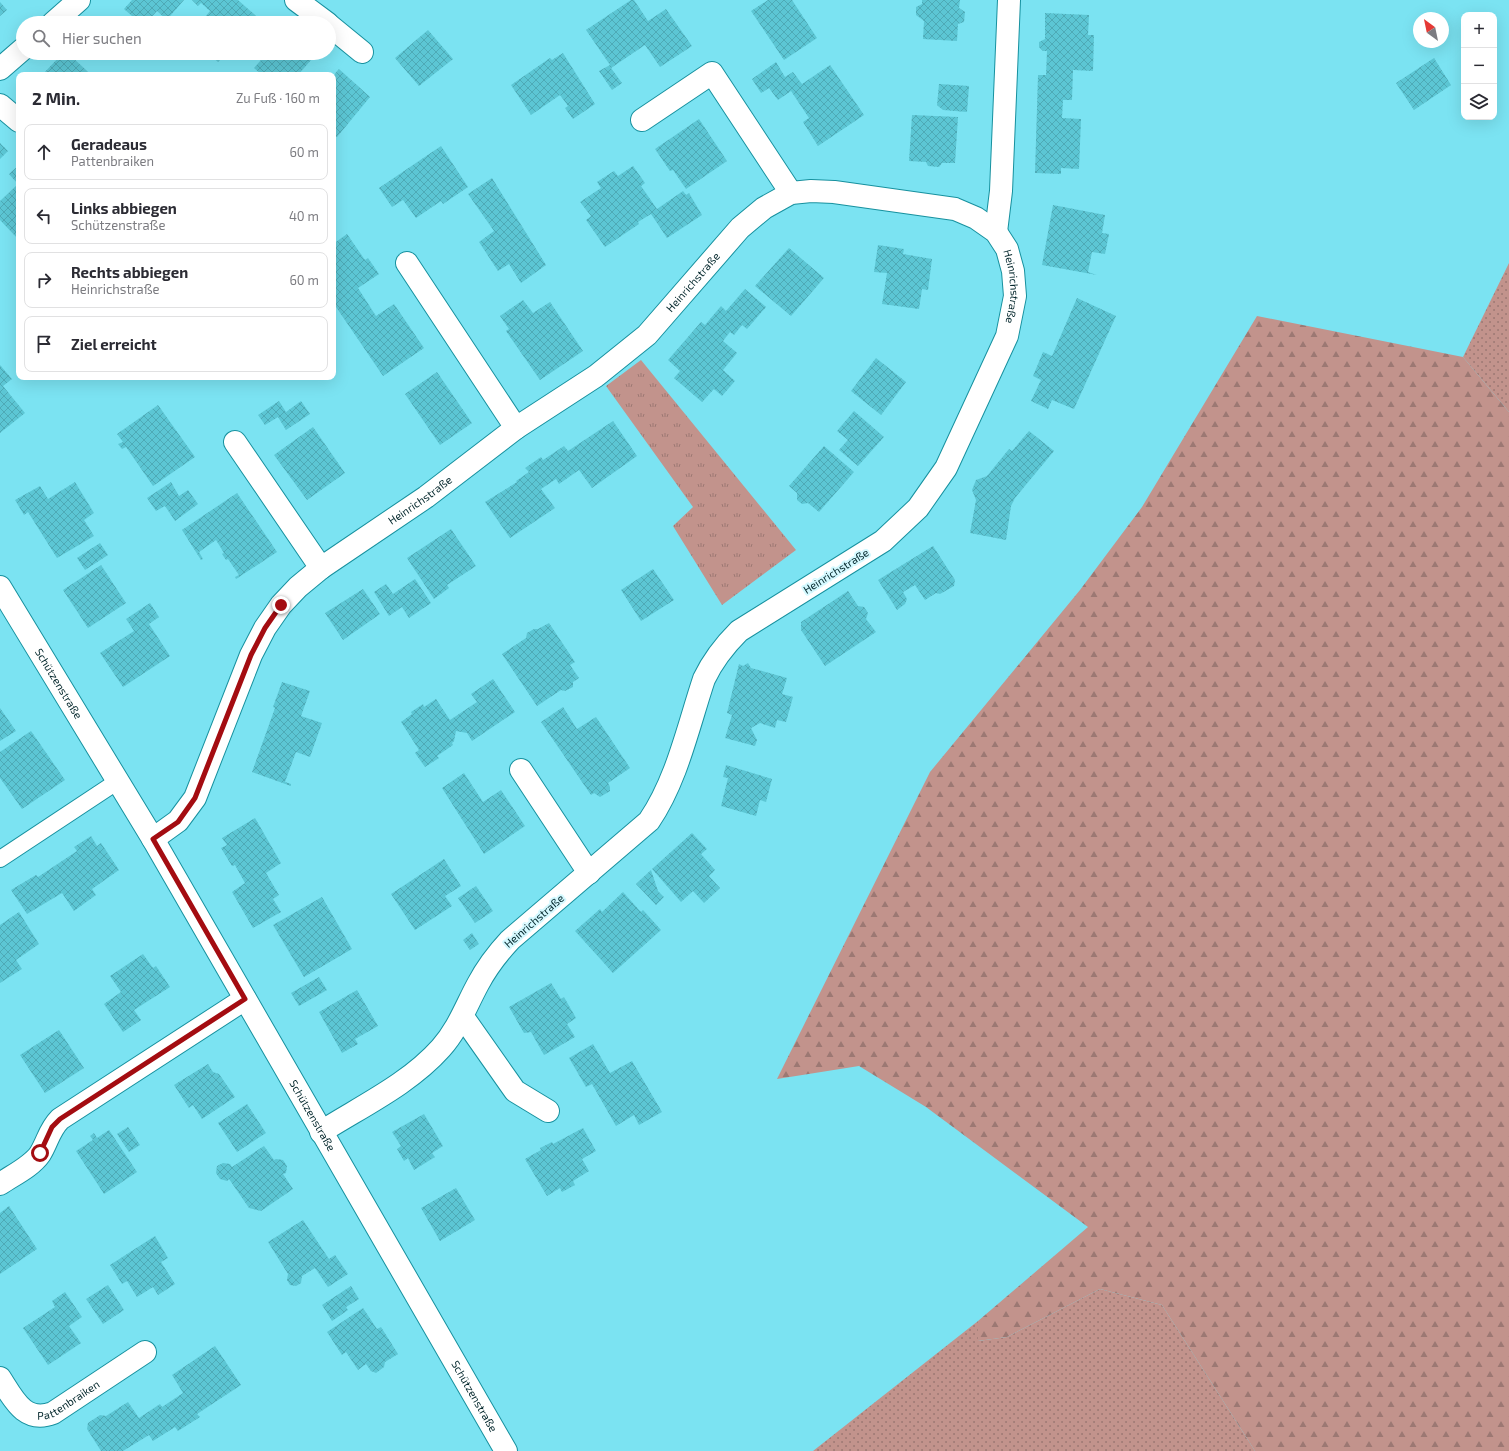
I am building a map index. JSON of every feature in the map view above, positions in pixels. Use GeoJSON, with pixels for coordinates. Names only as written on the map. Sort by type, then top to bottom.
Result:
{"type":"FeatureCollection","features":[{"type":"Feature","properties":{"kind":"street"},"geometry":{"type":"LineString","coordinates":[[61,16],[79,0]]}},
{"type":"Feature","properties":{"kind":"street"},"geometry":{"type":"LineString","coordinates":[[296,0],[317,16]]}},
{"type":"Feature","properties":{"kind":"street"},"geometry":{"type":"LineString","coordinates":[[996,232],[1001,191],[1009,0]]}},
{"type":"Feature","properties":{"kind":"street"},"geometry":{"type":"LineString","coordinates":[[336,31],[362,52]]}},
{"type":"Feature","properties":{"kind":"street"},"geometry":{"type":"LineString","coordinates":[[0,69],[16,55]]}},
{"type":"Feature","properties":{"kind":"street"},"geometry":{"type":"LineString","coordinates":[[642,120],[712,73],[791,193]]}},
{"type":"Feature","properties":{"kind":"street"},"geometry":{"type":"LineString","coordinates":[[0,105],[16,118]]}},
{"type":"Feature","properties":{"kind":"street","name":"Heinrichstraße"},"geometry":{"type":"LineString","coordinates":[[153,839],[178,822],[195,798],[251,655],[265,628],[281,605],[298,587],[321,568],[426,497],[516,428],[596,376],[647,335],[740,228],[764,208],[791,193],[811,191],[834,192],[955,209],[976,218],[996,232],[1007,249],[1013,271],[1015,296],[1007,336],[946,468],[918,508],[883,541],[739,632],[726,644],[711,663],[704,679],[661,803],[649,822],[510,940],[492,960],[477,984],[463,1017],[442,1047],[414,1074],[321,1132]]}},
{"type":"Feature","properties":{"kind":"street"},"geometry":{"type":"LineString","coordinates":[[407,262],[516,428]]}},
{"type":"Feature","properties":{"kind":"street"},"geometry":{"type":"LineString","coordinates":[[234,442],[321,568]]}},
{"type":"Feature","properties":{"kind":"street","name":"Schützenstraße"},"geometry":{"type":"LineString","coordinates":[[0,587],[153,839],[506,1451]]}},
{"type":"Feature","properties":{"kind":"street"},"geometry":{"type":"LineString","coordinates":[[521,770],[589,873]]}},
{"type":"Feature","properties":{"kind":"street"},"geometry":{"type":"LineString","coordinates":[[0,1184],[33,1162],[40,1153],[52,1127],[60,1119],[245,999]]}},
{"type":"Feature","properties":{"kind":"street"},"geometry":{"type":"LineString","coordinates":[[463,1017],[514,1091],[548,1111]]}},
{"type":"Feature","properties":{"kind":"street","name":"Pattenbraiken"},"geometry":{"type":"LineString","coordinates":[[0,1378],[19,1406],[35,1416],[44,1416],[53,1413],[145,1352]]}},
{"type":"Feature","properties":{"kind":"lane"},"geometry":{"type":"LineString","coordinates":[[0,859],[118,781]]}},
{"type":"Feature","properties":{"kind":"green space"},"geometry":{"type":"Polygon","coordinates":[[[1509,263],[1509,412],[1463,357],[1509,263]]]}},
{"type":"Feature","properties":{"kind":"green space"},"geometry":{"type":"Polygon","coordinates":[[[1257,316],[1463,357],[1509,412],[1509,1451],[1255,1451],[1162,1305],[1100,1289],[1007,1337],[978,1341],[978,1321],[1088,1227],[926,1107],[859,1066],[777,1079],[930,772],[1080,590],[1142,507],[1257,316]]]}},
{"type":"Feature","properties":{"kind":"green space"},"geometry":{"type":"Polygon","coordinates":[[[641,360],[796,550],[722,605],[673,526],[693,507],[606,386],[641,360]]]}},
{"type":"Feature","properties":{"kind":"green space"},"geometry":{"type":"Polygon","coordinates":[[[1100,1289],[1162,1305],[1255,1451],[813,1451],[978,1321],[978,1341],[1007,1337],[1100,1289]]]}},
{"type":"Feature","properties":{"kind":"building"},"geometry":{"type":"Polygon","coordinates":[[[132,0],[184,0],[170,16],[163,16],[157,11],[152,16],[132,16],[124,9],[132,0]]]}},
{"type":"Feature","properties":{"kind":"building"},"geometry":{"type":"Polygon","coordinates":[[[192,0],[238,0],[256,16],[206,16],[210,11],[201,3],[198,6],[192,0]]]}},
{"type":"Feature","properties":{"kind":"building"},"geometry":{"type":"Polygon","coordinates":[[[631,0],[634,0],[648,21],[666,9],[692,46],[660,67],[645,45],[611,68],[622,83],[612,90],[599,71],[610,65],[586,30],[631,0]]]}},
{"type":"Feature","properties":{"kind":"building"},"geometry":{"type":"Polygon","coordinates":[[[768,0],[792,0],[817,38],[784,60],[751,11],[768,0]]]}},
{"type":"Feature","properties":{"kind":"building"},"geometry":{"type":"Polygon","coordinates":[[[922,0],[960,0],[959,8],[965,12],[964,22],[958,24],[957,41],[923,39],[924,21],[916,15],[916,7],[922,4],[922,0]]]}},
{"type":"Feature","properties":{"kind":"building"},"geometry":{"type":"Polygon","coordinates":[[[0,2],[7,10],[0,16],[0,2]]]}},
{"type":"Feature","properties":{"kind":"building"},"geometry":{"type":"Polygon","coordinates":[[[1045,13],[1089,15],[1088,35],[1094,35],[1093,71],[1073,70],[1072,100],[1063,100],[1062,118],[1081,119],[1079,169],[1061,168],[1061,174],[1035,173],[1038,75],[1046,75],[1047,51],[1043,51],[1039,47],[1039,42],[1045,39],[1045,13]]]}},
{"type":"Feature","properties":{"kind":"building"},"geometry":{"type":"Polygon","coordinates":[[[428,30],[453,59],[419,86],[395,58],[428,30]]]}},
{"type":"Feature","properties":{"kind":"building"},"geometry":{"type":"Polygon","coordinates":[[[563,53],[595,104],[573,119],[565,108],[568,106],[560,95],[531,115],[511,85],[550,58],[552,60],[563,53]]]}},
{"type":"Feature","properties":{"kind":"building"},"geometry":{"type":"Polygon","coordinates":[[[1434,58],[1451,85],[1414,110],[1396,83],[1434,58]]]}},
{"type":"Feature","properties":{"kind":"building"},"geometry":{"type":"Polygon","coordinates":[[[56,60],[75,60],[88,72],[45,72],[56,60]]]}},
{"type":"Feature","properties":{"kind":"building"},"geometry":{"type":"Polygon","coordinates":[[[261,60],[311,60],[301,72],[259,72],[254,68],[261,60]]]}},
{"type":"Feature","properties":{"kind":"building"},"geometry":{"type":"Polygon","coordinates":[[[776,62],[785,77],[793,72],[802,84],[830,65],[864,115],[818,146],[803,122],[809,118],[791,91],[778,100],[769,88],[761,93],[752,79],[776,62]]]}},
{"type":"Feature","properties":{"kind":"building"},"geometry":{"type":"Polygon","coordinates":[[[339,69],[370,97],[337,137],[336,136],[336,72],[339,69]]]}},
{"type":"Feature","properties":{"kind":"building"},"geometry":{"type":"Polygon","coordinates":[[[939,84],[969,86],[967,112],[943,110],[937,105],[939,84]]]}},
{"type":"Feature","properties":{"kind":"building"},"geometry":{"type":"Polygon","coordinates":[[[912,115],[958,117],[955,163],[942,163],[939,167],[928,166],[926,162],[909,161],[912,115]]]}},
{"type":"Feature","properties":{"kind":"building"},"geometry":{"type":"Polygon","coordinates":[[[699,119],[727,161],[686,189],[673,170],[670,171],[655,149],[699,119]]]}},
{"type":"Feature","properties":{"kind":"building"},"geometry":{"type":"Polygon","coordinates":[[[0,143],[8,151],[0,159],[0,143]]]}},
{"type":"Feature","properties":{"kind":"building"},"geometry":{"type":"Polygon","coordinates":[[[441,146],[468,187],[443,204],[441,201],[416,218],[403,200],[392,207],[379,188],[441,146]]]}},
{"type":"Feature","properties":{"kind":"building"},"geometry":{"type":"Polygon","coordinates":[[[633,166],[645,183],[641,186],[657,209],[683,191],[686,195],[689,193],[702,215],[667,238],[651,214],[605,247],[586,220],[591,216],[580,202],[601,188],[597,182],[614,171],[618,176],[633,166]]]}},
{"type":"Feature","properties":{"kind":"building"},"geometry":{"type":"Polygon","coordinates":[[[16,168],[16,182],[9,174],[16,168]]]}},
{"type":"Feature","properties":{"kind":"building"},"geometry":{"type":"Polygon","coordinates":[[[492,178],[546,265],[521,283],[509,264],[498,271],[479,242],[494,231],[468,194],[492,178]]]}},
{"type":"Feature","properties":{"kind":"building"},"geometry":{"type":"Polygon","coordinates":[[[16,186],[16,237],[0,220],[0,201],[16,186]]]}},
{"type":"Feature","properties":{"kind":"building"},"geometry":{"type":"Polygon","coordinates":[[[1053,205],[1105,215],[1102,233],[1109,234],[1105,254],[1092,252],[1088,272],[1097,275],[1042,265],[1053,205]]]}},
{"type":"Feature","properties":{"kind":"building"},"geometry":{"type":"Polygon","coordinates":[[[347,234],[365,260],[368,258],[379,274],[358,288],[376,316],[394,304],[424,348],[383,376],[336,307],[336,242],[347,234]]]}},
{"type":"Feature","properties":{"kind":"building"},"geometry":{"type":"Polygon","coordinates":[[[878,245],[904,249],[903,254],[932,259],[928,290],[922,289],[919,309],[882,304],[887,273],[874,272],[878,245]]]}},
{"type":"Feature","properties":{"kind":"building"},"geometry":{"type":"Polygon","coordinates":[[[789,248],[824,278],[791,316],[755,286],[789,248]]]}},
{"type":"Feature","properties":{"kind":"building"},"geometry":{"type":"Polygon","coordinates":[[[745,289],[766,307],[747,329],[742,325],[734,335],[730,332],[723,341],[737,353],[723,370],[735,381],[722,396],[714,389],[702,402],[674,378],[680,371],[668,360],[701,322],[705,325],[721,306],[726,311],[745,289]]]}},
{"type":"Feature","properties":{"kind":"building"},"geometry":{"type":"Polygon","coordinates":[[[1077,298],[1116,316],[1074,409],[1052,400],[1048,409],[1031,401],[1041,380],[1033,376],[1043,352],[1052,356],[1077,298]]]}},
{"type":"Feature","properties":{"kind":"building"},"geometry":{"type":"Polygon","coordinates":[[[523,300],[533,313],[550,302],[583,351],[540,380],[506,331],[509,329],[500,316],[523,300]]]}},
{"type":"Feature","properties":{"kind":"building"},"geometry":{"type":"Polygon","coordinates":[[[876,358],[906,382],[881,415],[851,391],[876,358]]]}},
{"type":"Feature","properties":{"kind":"building"},"geometry":{"type":"Polygon","coordinates":[[[0,365],[12,379],[3,386],[25,413],[0,433],[0,365]]]}},
{"type":"Feature","properties":{"kind":"building"},"geometry":{"type":"Polygon","coordinates":[[[437,372],[472,423],[440,445],[405,394],[437,372]]]}},
{"type":"Feature","properties":{"kind":"building"},"geometry":{"type":"Polygon","coordinates":[[[279,401],[286,412],[301,401],[310,414],[286,430],[278,417],[265,425],[258,415],[279,401]]]}},
{"type":"Feature","properties":{"kind":"building"},"geometry":{"type":"Polygon","coordinates":[[[158,405],[195,457],[153,486],[126,447],[122,449],[118,444],[123,442],[117,434],[158,405]]]}},
{"type":"Feature","properties":{"kind":"building"},"geometry":{"type":"Polygon","coordinates":[[[854,411],[884,437],[858,466],[839,450],[848,440],[837,431],[854,411]]]}},
{"type":"Feature","properties":{"kind":"building"},"geometry":{"type":"Polygon","coordinates":[[[613,421],[637,456],[592,488],[579,470],[559,484],[556,479],[541,489],[555,508],[510,538],[485,502],[517,482],[516,481],[529,472],[525,468],[541,457],[543,460],[564,446],[568,451],[613,421]]]}},
{"type":"Feature","properties":{"kind":"building"},"geometry":{"type":"Polygon","coordinates":[[[313,427],[345,473],[307,500],[274,455],[313,427]]]}},
{"type":"Feature","properties":{"kind":"building"},"geometry":{"type":"Polygon","coordinates":[[[1029,431],[1054,451],[1015,498],[1011,506],[1006,540],[970,533],[976,500],[972,490],[976,480],[987,476],[1009,449],[1012,451],[1029,431]]]}},
{"type":"Feature","properties":{"kind":"building"},"geometry":{"type":"Polygon","coordinates":[[[824,446],[854,472],[819,512],[808,503],[802,504],[797,500],[797,493],[789,486],[824,446]]]}},
{"type":"Feature","properties":{"kind":"building"},"geometry":{"type":"Polygon","coordinates":[[[75,482],[94,513],[84,520],[94,536],[57,558],[28,512],[24,515],[15,500],[40,486],[48,499],[75,482]]]}},
{"type":"Feature","properties":{"kind":"building"},"geometry":{"type":"Polygon","coordinates":[[[171,482],[179,496],[188,490],[198,504],[175,521],[165,506],[156,511],[147,498],[171,482]]]}},
{"type":"Feature","properties":{"kind":"building"},"geometry":{"type":"Polygon","coordinates":[[[237,493],[277,552],[236,579],[235,577],[239,575],[228,559],[226,560],[222,554],[224,553],[216,540],[199,552],[203,559],[201,560],[182,530],[237,493]]]}},
{"type":"Feature","properties":{"kind":"building"},"geometry":{"type":"Polygon","coordinates":[[[451,529],[476,566],[447,585],[449,588],[434,599],[407,558],[451,529]]]}},
{"type":"Feature","properties":{"kind":"building"},"geometry":{"type":"Polygon","coordinates":[[[100,543],[108,555],[85,570],[77,558],[100,543]]]}},
{"type":"Feature","properties":{"kind":"building"},"geometry":{"type":"Polygon","coordinates":[[[933,546],[955,580],[954,586],[940,594],[936,593],[925,600],[915,585],[903,592],[907,599],[905,604],[897,610],[878,580],[933,546]]]}},
{"type":"Feature","properties":{"kind":"building"},"geometry":{"type":"Polygon","coordinates":[[[101,565],[126,603],[88,628],[63,590],[101,565]]]}},
{"type":"Feature","properties":{"kind":"building"},"geometry":{"type":"Polygon","coordinates":[[[653,569],[674,600],[641,621],[621,590],[653,569]]]}},
{"type":"Feature","properties":{"kind":"building"},"geometry":{"type":"Polygon","coordinates":[[[415,579],[431,603],[409,618],[402,607],[389,616],[374,592],[386,584],[393,594],[415,579]]]}},
{"type":"Feature","properties":{"kind":"building"},"geometry":{"type":"Polygon","coordinates":[[[363,589],[380,614],[343,640],[325,613],[363,589]]]}},
{"type":"Feature","properties":{"kind":"building"},"geometry":{"type":"Polygon","coordinates":[[[848,591],[858,606],[864,607],[868,613],[866,619],[876,632],[825,666],[801,630],[801,622],[848,591]]]}},
{"type":"Feature","properties":{"kind":"building"},"geometry":{"type":"Polygon","coordinates":[[[150,603],[159,617],[149,624],[170,656],[123,687],[100,653],[134,631],[126,619],[150,603]]]}},
{"type":"Feature","properties":{"kind":"building"},"geometry":{"type":"Polygon","coordinates":[[[549,623],[575,662],[570,665],[579,678],[573,682],[573,687],[565,691],[561,690],[537,706],[502,654],[526,638],[527,633],[549,623]]]}},
{"type":"Feature","properties":{"kind":"building"},"geometry":{"type":"Polygon","coordinates":[[[748,663],[751,668],[787,678],[782,694],[793,697],[786,722],[777,720],[775,728],[760,723],[751,728],[757,740],[755,746],[725,738],[732,715],[727,713],[739,664],[743,666],[748,663]]]}},
{"type":"Feature","properties":{"kind":"building"},"geometry":{"type":"Polygon","coordinates":[[[493,679],[515,712],[472,741],[467,733],[456,731],[454,741],[452,743],[453,745],[437,756],[439,758],[425,767],[415,753],[419,750],[401,722],[412,714],[411,712],[423,704],[424,707],[436,699],[450,720],[477,702],[471,694],[493,679]]]}},
{"type":"Feature","properties":{"kind":"building"},"geometry":{"type":"Polygon","coordinates":[[[282,682],[310,691],[301,716],[322,723],[310,757],[296,752],[285,782],[291,784],[291,786],[252,772],[275,708],[273,707],[282,682]]]}},
{"type":"Feature","properties":{"kind":"building"},"geometry":{"type":"Polygon","coordinates":[[[563,707],[577,729],[596,717],[630,768],[608,783],[610,791],[600,797],[594,793],[591,795],[541,722],[563,707]]]}},
{"type":"Feature","properties":{"kind":"building"},"geometry":{"type":"Polygon","coordinates":[[[0,708],[16,731],[0,741],[0,708]]]}},
{"type":"Feature","properties":{"kind":"building"},"geometry":{"type":"Polygon","coordinates":[[[31,731],[65,780],[22,809],[0,778],[0,752],[31,731]]]}},
{"type":"Feature","properties":{"kind":"building"},"geometry":{"type":"Polygon","coordinates":[[[726,765],[772,779],[766,802],[760,800],[756,816],[721,806],[728,778],[723,777],[726,765]]]}},
{"type":"Feature","properties":{"kind":"building"},"geometry":{"type":"Polygon","coordinates":[[[464,773],[483,802],[501,790],[525,826],[484,854],[442,788],[464,773]]]}},
{"type":"Feature","properties":{"kind":"building"},"geometry":{"type":"Polygon","coordinates":[[[255,818],[281,863],[266,873],[279,895],[273,899],[281,912],[253,928],[232,892],[245,883],[235,865],[232,866],[221,848],[227,845],[222,838],[255,818]]]}},
{"type":"Feature","properties":{"kind":"building"},"geometry":{"type":"Polygon","coordinates":[[[692,833],[707,849],[701,854],[715,870],[709,876],[720,888],[704,903],[693,891],[681,902],[652,869],[692,833]]]}},
{"type":"Feature","properties":{"kind":"building"},"geometry":{"type":"Polygon","coordinates":[[[91,836],[97,846],[101,843],[119,870],[92,889],[96,895],[74,911],[62,893],[27,914],[11,890],[36,875],[38,877],[77,851],[74,847],[91,836]]]}},
{"type":"Feature","properties":{"kind":"building"},"geometry":{"type":"Polygon","coordinates":[[[444,859],[461,886],[445,896],[452,906],[415,930],[391,894],[444,859]]]}},
{"type":"Feature","properties":{"kind":"building"},"geometry":{"type":"Polygon","coordinates":[[[651,870],[658,891],[664,897],[656,905],[636,884],[651,870]]]}},
{"type":"Feature","properties":{"kind":"building"},"geometry":{"type":"Polygon","coordinates":[[[476,886],[493,911],[475,923],[458,898],[476,886]]]}},
{"type":"Feature","properties":{"kind":"building"},"geometry":{"type":"Polygon","coordinates":[[[623,892],[641,912],[643,910],[661,930],[613,973],[575,931],[600,909],[602,912],[623,892]]]}},
{"type":"Feature","properties":{"kind":"building"},"geometry":{"type":"Polygon","coordinates":[[[322,897],[352,949],[304,977],[273,925],[322,897]]]}},
{"type":"Feature","properties":{"kind":"building"},"geometry":{"type":"Polygon","coordinates":[[[19,912],[39,944],[16,960],[22,969],[0,983],[0,925],[19,912]]]}},
{"type":"Feature","properties":{"kind":"building"},"geometry":{"type":"Polygon","coordinates":[[[472,933],[479,944],[470,950],[463,940],[472,933]]]}},
{"type":"Feature","properties":{"kind":"building"},"geometry":{"type":"Polygon","coordinates":[[[143,954],[153,968],[156,966],[170,987],[134,1010],[141,1020],[123,1032],[104,1004],[121,992],[110,976],[143,954]]]}},
{"type":"Feature","properties":{"kind":"building"},"geometry":{"type":"Polygon","coordinates":[[[319,977],[327,990],[299,1006],[291,993],[319,977]]]}},
{"type":"Feature","properties":{"kind":"building"},"geometry":{"type":"Polygon","coordinates":[[[551,983],[561,999],[564,997],[576,1018],[567,1024],[575,1037],[544,1055],[531,1032],[524,1033],[509,1007],[551,983]]]}},
{"type":"Feature","properties":{"kind":"building"},"geometry":{"type":"Polygon","coordinates":[[[357,990],[378,1026],[355,1039],[358,1044],[342,1053],[319,1012],[357,990]]]}},
{"type":"Feature","properties":{"kind":"building"},"geometry":{"type":"Polygon","coordinates":[[[59,1030],[84,1068],[45,1093],[20,1055],[59,1030]]]}},
{"type":"Feature","properties":{"kind":"building"},"geometry":{"type":"Polygon","coordinates":[[[593,1044],[610,1073],[632,1061],[662,1112],[639,1125],[634,1115],[616,1126],[592,1084],[586,1087],[569,1058],[593,1044]]]}},
{"type":"Feature","properties":{"kind":"building"},"geometry":{"type":"Polygon","coordinates":[[[208,1064],[213,1072],[219,1074],[235,1097],[202,1119],[193,1105],[189,1108],[174,1085],[208,1064]]]}},
{"type":"Feature","properties":{"kind":"building"},"geometry":{"type":"Polygon","coordinates":[[[247,1104],[266,1133],[237,1152],[218,1123],[247,1104]]]}},
{"type":"Feature","properties":{"kind":"building"},"geometry":{"type":"Polygon","coordinates":[[[424,1114],[443,1146],[432,1153],[435,1157],[414,1170],[408,1158],[404,1161],[397,1149],[401,1146],[392,1132],[424,1114]]]}},
{"type":"Feature","properties":{"kind":"building"},"geometry":{"type":"Polygon","coordinates":[[[128,1127],[140,1145],[129,1152],[117,1134],[128,1127]]]}},
{"type":"Feature","properties":{"kind":"building"},"geometry":{"type":"Polygon","coordinates":[[[583,1128],[596,1151],[582,1159],[589,1171],[573,1181],[575,1185],[562,1192],[560,1188],[547,1196],[525,1159],[541,1150],[540,1148],[552,1142],[553,1144],[583,1128]]]}},
{"type":"Feature","properties":{"kind":"building"},"geometry":{"type":"Polygon","coordinates":[[[109,1130],[137,1172],[104,1194],[76,1151],[93,1140],[90,1136],[94,1133],[97,1138],[109,1130]]]}},
{"type":"Feature","properties":{"kind":"building"},"geometry":{"type":"Polygon","coordinates":[[[264,1146],[274,1160],[283,1160],[287,1166],[286,1173],[283,1174],[293,1189],[261,1211],[249,1208],[229,1179],[227,1181],[220,1179],[216,1173],[217,1166],[223,1163],[230,1164],[232,1167],[264,1146]]]}},
{"type":"Feature","properties":{"kind":"building"},"geometry":{"type":"Polygon","coordinates":[[[456,1188],[475,1220],[440,1241],[421,1208],[456,1188]]]}},
{"type":"Feature","properties":{"kind":"building"},"geometry":{"type":"Polygon","coordinates":[[[9,1206],[37,1249],[0,1274],[0,1213],[9,1206]]]}},
{"type":"Feature","properties":{"kind":"building"},"geometry":{"type":"Polygon","coordinates":[[[303,1220],[329,1259],[335,1255],[348,1274],[328,1287],[315,1268],[302,1276],[301,1283],[296,1286],[290,1285],[287,1280],[288,1274],[268,1242],[303,1220]]]}},
{"type":"Feature","properties":{"kind":"building"},"geometry":{"type":"Polygon","coordinates":[[[155,1236],[168,1258],[161,1262],[175,1284],[158,1295],[153,1287],[137,1297],[127,1281],[122,1284],[110,1265],[155,1236]]]}},
{"type":"Feature","properties":{"kind":"building"},"geometry":{"type":"Polygon","coordinates":[[[108,1285],[124,1310],[103,1324],[86,1299],[108,1285]]]}},
{"type":"Feature","properties":{"kind":"building"},"geometry":{"type":"Polygon","coordinates":[[[351,1286],[359,1299],[346,1307],[348,1310],[332,1321],[322,1305],[351,1286]]]}},
{"type":"Feature","properties":{"kind":"building"},"geometry":{"type":"Polygon","coordinates":[[[65,1292],[82,1317],[69,1326],[81,1343],[48,1365],[23,1328],[55,1307],[52,1301],[65,1292]]]}},
{"type":"Feature","properties":{"kind":"building"},"geometry":{"type":"Polygon","coordinates":[[[363,1308],[377,1329],[381,1327],[398,1354],[385,1362],[384,1367],[376,1373],[371,1371],[366,1364],[358,1370],[346,1352],[342,1355],[327,1332],[363,1308]]]}},
{"type":"Feature","properties":{"kind":"building"},"geometry":{"type":"Polygon","coordinates":[[[215,1346],[241,1385],[197,1414],[200,1417],[178,1431],[175,1427],[153,1441],[149,1435],[123,1451],[101,1451],[87,1429],[88,1423],[100,1415],[106,1416],[128,1402],[139,1418],[160,1404],[162,1407],[183,1393],[172,1375],[215,1346]]]}},
{"type":"Feature","properties":{"kind":"route"},"geometry":{"type":"LineString","coordinates":[[40,1153],[52,1127],[60,1119],[245,999],[153,839],[178,822],[195,798],[251,655],[265,628],[281,605]]}}]}
